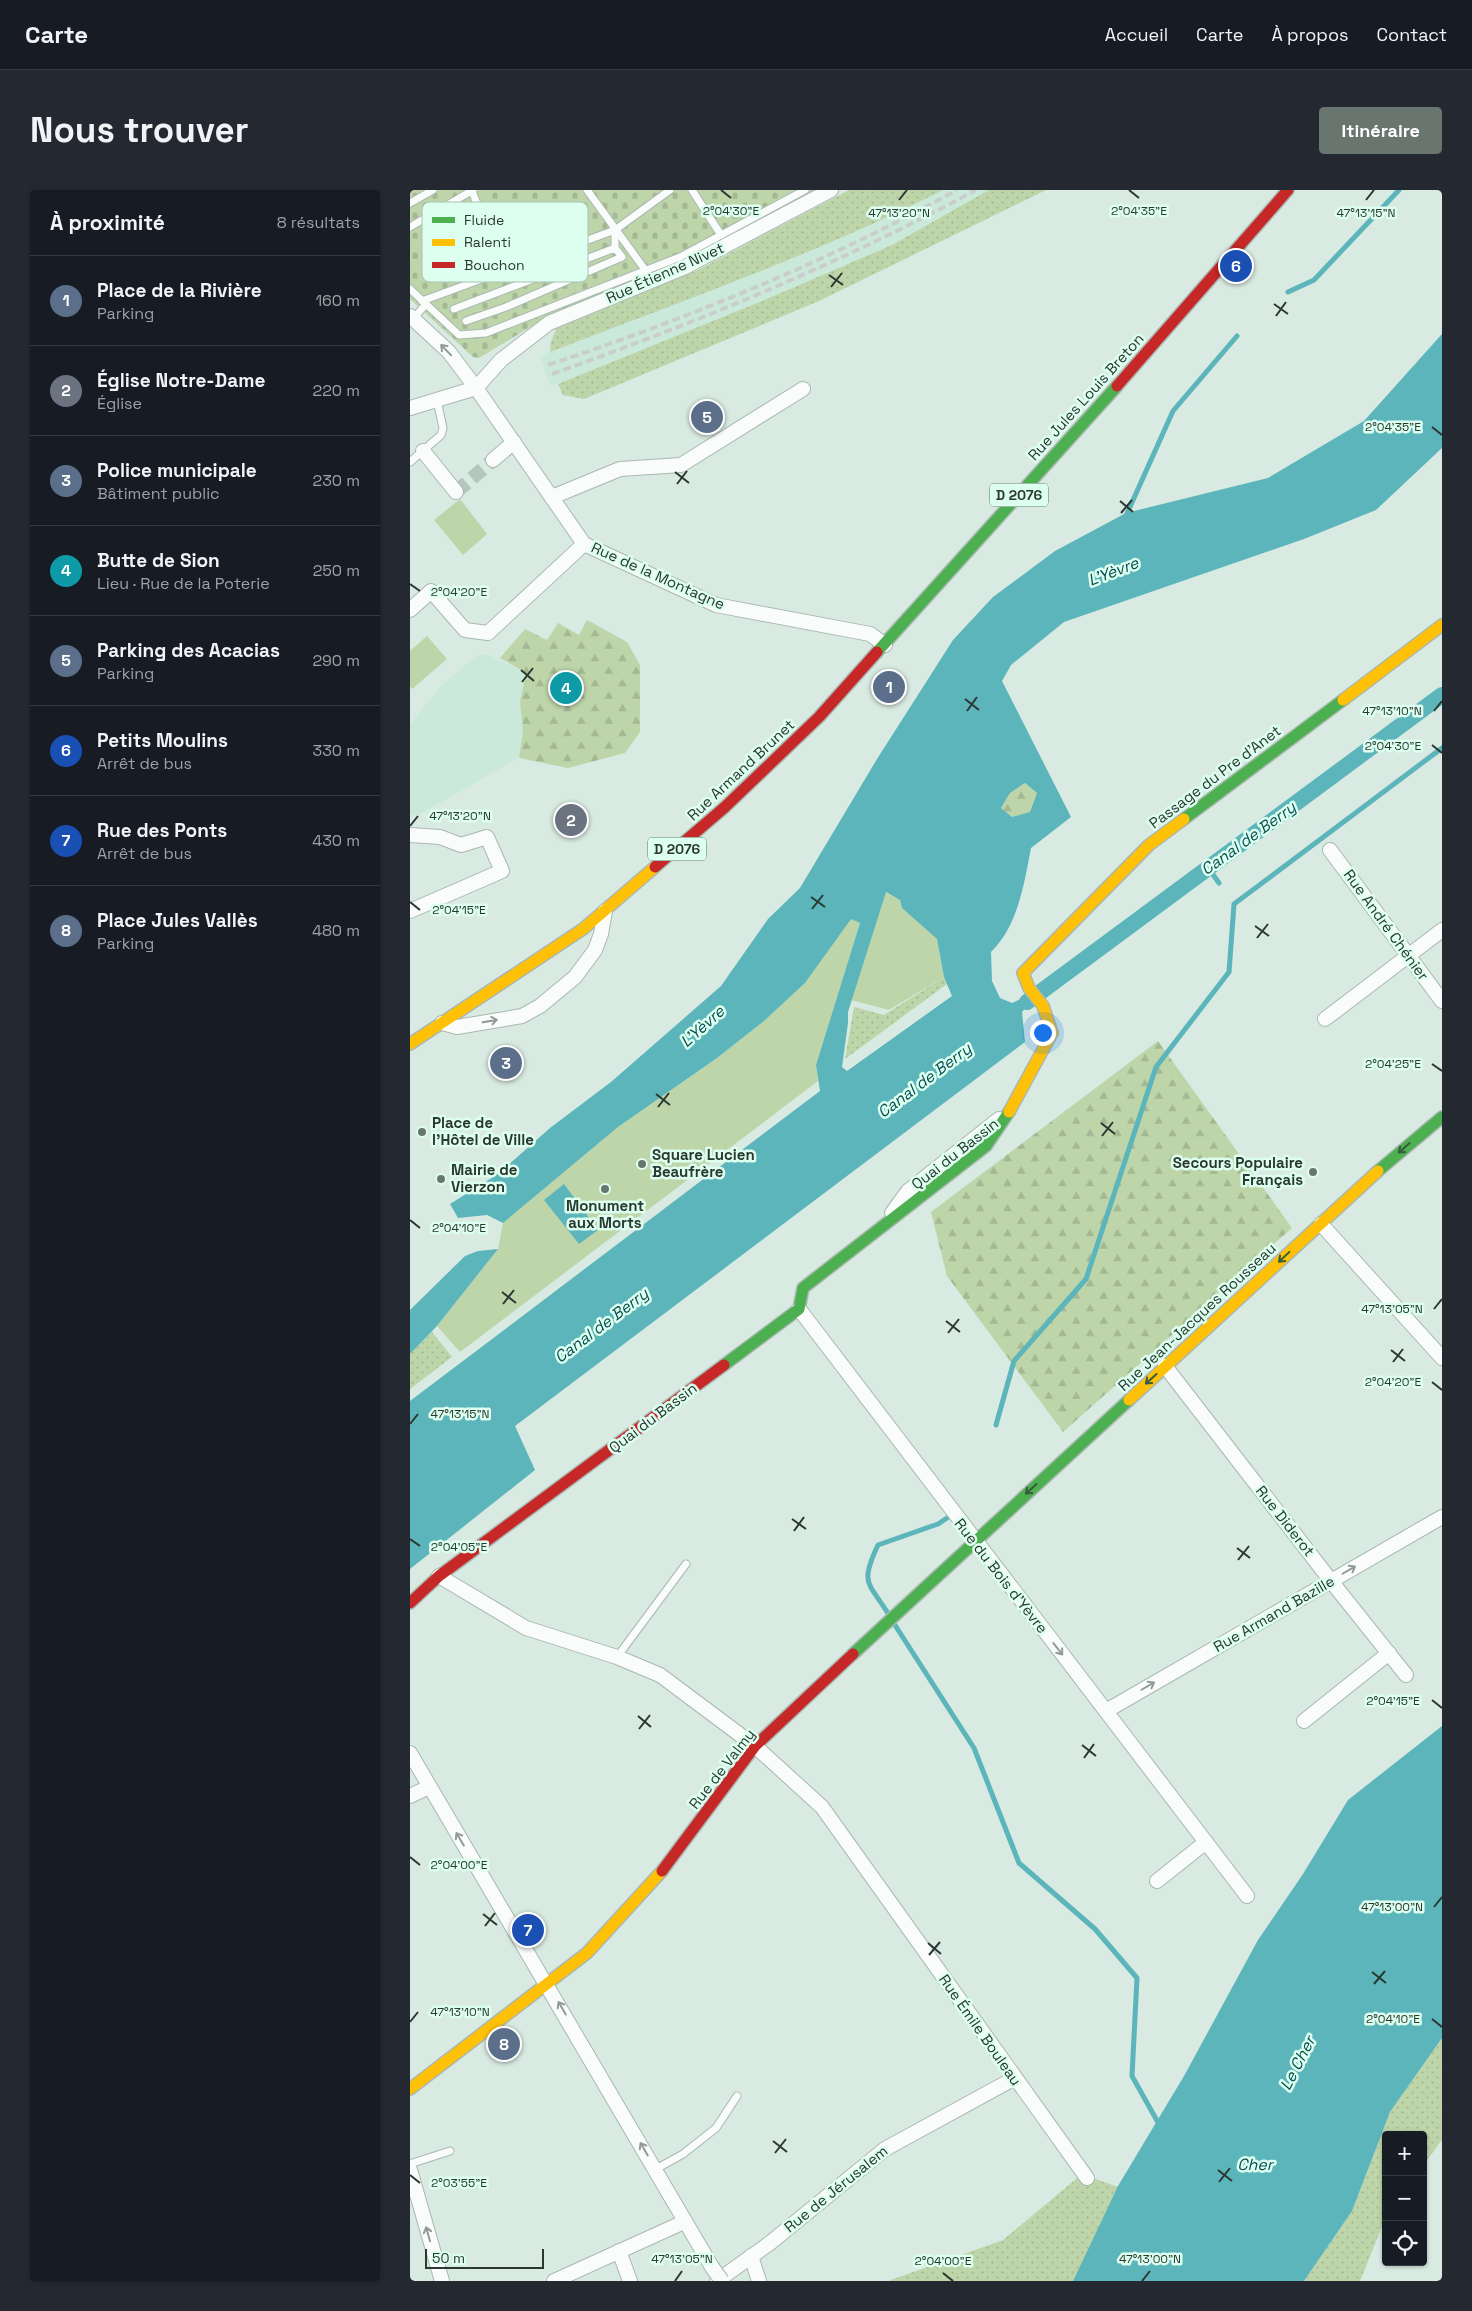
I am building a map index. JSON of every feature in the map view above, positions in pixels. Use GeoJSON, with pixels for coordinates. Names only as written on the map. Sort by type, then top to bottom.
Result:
{"type":"FeatureCollection","features":[{"type":"Feature","properties":{"kind":"street","name":"Rue Étienne Nivet"},"geometry":{"type":"LineString","coordinates":[[476,388],[502,360],[550,322],[685,267],[832,190]]}},
{"type":"Feature","properties":{"kind":"street","name":"Rue Jules Louis Breton"},"geometry":{"type":"LineString","coordinates":[[885,645],[1100,405],[1288,190]]}},
{"type":"Feature","properties":{"kind":"street","name":"Rue de la Montagne"},"geometry":{"type":"LineString","coordinates":[[411,318],[449,352],[584,544],[716,605],[870,634],[885,645]]}},
{"type":"Feature","properties":{"kind":"street"},"geometry":{"type":"LineString","coordinates":[[410,408],[476,388]]}},
{"type":"Feature","properties":{"kind":"street"},"geometry":{"type":"LineString","coordinates":[[552,497],[620,469],[681,466],[803,389]]}},
{"type":"Feature","properties":{"kind":"street"},"geometry":{"type":"LineString","coordinates":[[493,460],[514,442]]}},
{"type":"Feature","properties":{"kind":"street"},"geometry":{"type":"LineString","coordinates":[[423,451],[456,492]]}},
{"type":"Feature","properties":{"kind":"street"},"geometry":{"type":"LineString","coordinates":[[410,610],[431,591],[465,630],[488,633],[584,544]]}},
{"type":"Feature","properties":{"kind":"street","name":"Passage du Pre d’Anet"},"geometry":{"type":"LineString","coordinates":[[1022,973],[1149,845],[1442,625]]}},
{"type":"Feature","properties":{"kind":"street","name":"Rue Armand Brunet"},"geometry":{"type":"LineString","coordinates":[[410,1044],[570,938],[605,911],[743,791],[819,717],[885,645]]}},
{"type":"Feature","properties":{"kind":"street"},"geometry":{"type":"LineString","coordinates":[[410,835],[440,838],[461,844],[488,837],[502,872],[410,911]]}},
{"type":"Feature","properties":{"kind":"street","name":"Rue André Chénier"},"geometry":{"type":"LineString","coordinates":[[1330,850],[1442,1001]]}},
{"type":"Feature","properties":{"kind":"street"},"geometry":{"type":"LineString","coordinates":[[442,1023],[457,1027],[522,1016],[540,1006],[575,977],[595,950],[601,934],[605,911]]}},
{"type":"Feature","properties":{"kind":"street"},"geometry":{"type":"LineString","coordinates":[[1325,1019],[1442,930]]}},
{"type":"Feature","properties":{"kind":"street","name":"Quai du Bassin"},"geometry":{"type":"LineString","coordinates":[[410,1603],[439,1576],[799,1309],[803,1288],[882,1225],[908,1191],[1011,1109],[1052,1033],[1043,1006],[1022,973]]}},
{"type":"Feature","properties":{"kind":"street","name":"Rue Jean-Jacques Rousseau"},"geometry":{"type":"LineString","coordinates":[[974,1541],[1412,1141],[1442,1117]]}},
{"type":"Feature","properties":{"kind":"street"},"geometry":{"type":"LineString","coordinates":[[1321,1224],[1442,1358]]}},
{"type":"Feature","properties":{"kind":"street","name":"Rue du Bois d'Yèvre"},"geometry":{"type":"LineString","coordinates":[[799,1309],[974,1541],[1247,1896]]}},
{"type":"Feature","properties":{"kind":"street","name":"Rue Diderot"},"geometry":{"type":"LineString","coordinates":[[1165,1366],[1406,1675]]}},
{"type":"Feature","properties":{"kind":"street","name":"Rue Armand Bazille"},"geometry":{"type":"LineString","coordinates":[[1106,1711],[1442,1517]]}},
{"type":"Feature","properties":{"kind":"street","name":"Rue de Valmy"},"geometry":{"type":"LineString","coordinates":[[410,2089],[587,1953],[655,1882],[755,1746],[974,1541]]}},
{"type":"Feature","properties":{"kind":"street","name":"Rue Émile Bouleau"},"geometry":{"type":"LineString","coordinates":[[439,1576],[526,1628],[617,1657],[660,1675],[755,1746],[822,1807],[1087,2178]]}},
{"type":"Feature","properties":{"kind":"street"},"geometry":{"type":"LineString","coordinates":[[1304,1721],[1389,1653]]}},
{"type":"Feature","properties":{"kind":"street"},"geometry":{"type":"LineString","coordinates":[[410,1753],[656,2169],[684,2222],[722,2281]]}},
{"type":"Feature","properties":{"kind":"street"},"geometry":{"type":"LineString","coordinates":[[410,1796],[429,1787]]}},
{"type":"Feature","properties":{"kind":"street"},"geometry":{"type":"LineString","coordinates":[[1157,1881],[1206,1842]]}},
{"type":"Feature","properties":{"kind":"street","name":"Rue de Jérusalem"},"geometry":{"type":"LineString","coordinates":[[717,2281],[752,2256],[885,2149],[1015,2078]]}},
{"type":"Feature","properties":{"kind":"street"},"geometry":{"type":"LineString","coordinates":[[410,2170],[442,2281]]}},
{"type":"Feature","properties":{"kind":"street"},"geometry":{"type":"LineString","coordinates":[[554,2281],[684,2222]]}},
{"type":"Feature","properties":{"kind":"street"},"geometry":{"type":"LineString","coordinates":[[619,2251],[630,2281]]}},
{"type":"Feature","properties":{"kind":"street"},"geometry":{"type":"LineString","coordinates":[[752,2256],[759,2281]]}},
{"type":"Feature","properties":{"kind":"lane"},"geometry":{"type":"LineString","coordinates":[[410,203],[433,190]]}},
{"type":"Feature","properties":{"kind":"lane"},"geometry":{"type":"LineString","coordinates":[[453,202],[473,190],[478,202]]}},
{"type":"Feature","properties":{"kind":"lane"},"geometry":{"type":"LineString","coordinates":[[587,190],[646,270]]}},
{"type":"Feature","properties":{"kind":"lane"},"geometry":{"type":"LineString","coordinates":[[588,240],[615,230],[670,190]]}},
{"type":"Feature","properties":{"kind":"lane"},"geometry":{"type":"LineString","coordinates":[[692,190],[721,235]]}},
{"type":"Feature","properties":{"kind":"lane"},"geometry":{"type":"LineString","coordinates":[[410,289],[458,335],[486,333],[680,257],[805,190]]}},
{"type":"Feature","properties":{"kind":"lane"},"geometry":{"type":"LineString","coordinates":[[410,227],[422,220]]}},
{"type":"Feature","properties":{"kind":"lane"},"geometry":{"type":"LineString","coordinates":[[588,272],[622,257],[615,248],[615,230]]}},
{"type":"Feature","properties":{"kind":"lane"},"geometry":{"type":"LineString","coordinates":[[588,258],[615,248]]}},
{"type":"Feature","properties":{"kind":"lane"},"geometry":{"type":"LineString","coordinates":[[411,318],[424,302],[473,282]]}},
{"type":"Feature","properties":{"kind":"lane"},"geometry":{"type":"LineString","coordinates":[[454,309],[525,282]]}},
{"type":"Feature","properties":{"kind":"lane"},"geometry":{"type":"LineString","coordinates":[[466,321],[506,307],[564,282]]}},
{"type":"Feature","properties":{"kind":"lane"},"geometry":{"type":"LineString","coordinates":[[410,462],[441,435],[443,428],[437,400]]}},
{"type":"Feature","properties":{"kind":"lane"},"geometry":{"type":"LineString","coordinates":[[617,1657],[686,1564]]}},
{"type":"Feature","properties":{"kind":"lane"},"geometry":{"type":"LineString","coordinates":[[656,2169],[683,2154],[716,2128],[737,2096]]}},
{"type":"Feature","properties":{"kind":"lane"},"geometry":{"type":"LineString","coordinates":[[410,2164],[450,2151]]}},
{"type":"Feature","properties":{"kind":"shaded area"},"geometry":{"type":"Polygon","coordinates":[[[920,190],[1009,190],[926,235],[680,343],[550,386],[540,356],[647,312],[920,190]]]}},
{"type":"Feature","properties":{"kind":"shaded area"},"geometry":{"type":"Polygon","coordinates":[[[487,654],[526,673],[520,702],[523,731],[519,758],[418,815],[410,815],[410,725],[440,687],[477,655],[487,654]]]}},
{"type":"Feature","properties":{"kind":"green space"},"geometry":{"type":"Polygon","coordinates":[[[410,190],[816,190],[682,262],[550,315],[479,358],[473,357],[410,299],[410,190]]]}},
{"type":"Feature","properties":{"kind":"green space"},"geometry":{"type":"Polygon","coordinates":[[[849,190],[943,190],[798,256],[550,352],[551,342],[556,329],[698,270],[849,190]]]}},
{"type":"Feature","properties":{"kind":"green space"},"geometry":{"type":"Polygon","coordinates":[[[989,190],[1046,190],[819,301],[584,399],[563,395],[558,384],[767,299],[892,245],[989,190]]]}},
{"type":"Feature","properties":{"kind":"green space"},"geometry":{"type":"Polygon","coordinates":[[[460,499],[487,534],[463,555],[434,520],[460,499]]]}},
{"type":"Feature","properties":{"kind":"green space"},"geometry":{"type":"Polygon","coordinates":[[[587,620],[627,642],[640,665],[640,732],[625,753],[568,768],[519,758],[523,731],[520,702],[526,673],[500,658],[525,629],[547,640],[558,623],[579,635],[587,620]]]}},
{"type":"Feature","properties":{"kind":"green space"},"geometry":{"type":"Polygon","coordinates":[[[427,636],[447,659],[412,689],[410,686],[410,651],[427,636]]]}},
{"type":"Feature","properties":{"kind":"green space"},"geometry":{"type":"Polygon","coordinates":[[[1025,783],[1037,793],[1030,812],[1012,818],[1001,808],[1010,793],[1025,783]]]}},
{"type":"Feature","properties":{"kind":"green space"},"geometry":{"type":"Polygon","coordinates":[[[885,892],[900,900],[902,908],[937,939],[944,977],[889,1010],[851,1000],[885,892]]]}},
{"type":"Feature","properties":{"kind":"green space","name":"Square Lucien Beaufrère"},"geometry":{"type":"Polygon","coordinates":[[[851,918],[860,923],[816,1065],[818,1081],[460,1352],[437,1326],[498,1249],[503,1223],[618,1127],[717,1058],[764,1021],[805,983],[851,918]]]}},
{"type":"Feature","properties":{"kind":"green space"},"geometry":{"type":"Polygon","coordinates":[[[944,977],[947,984],[845,1059],[854,1007],[884,1015],[944,977]]]}},
{"type":"Feature","properties":{"kind":"green space"},"geometry":{"type":"Polygon","coordinates":[[[1158,1041],[1292,1228],[1063,1432],[947,1276],[931,1212],[1158,1041]]]}},
{"type":"Feature","properties":{"kind":"green space"},"geometry":{"type":"Polygon","coordinates":[[[432,1332],[452,1357],[410,1389],[410,1354],[432,1332]]]}},
{"type":"Feature","properties":{"kind":"green space"},"geometry":{"type":"Polygon","coordinates":[[[1442,2038],[1442,2140],[1427,2160],[1427,2131],[1383,2131],[1390,2112],[1442,2038]]]}},
{"type":"Feature","properties":{"kind":"green space"},"geometry":{"type":"Polygon","coordinates":[[[1382,2133],[1382,2227],[1360,2281],[1304,2281],[1352,2211],[1382,2133]]]}},
{"type":"Feature","properties":{"kind":"green space"},"geometry":{"type":"Polygon","coordinates":[[[1082,2174],[1118,2187],[1073,2281],[888,2281],[1003,2240],[1082,2174]]]}},
{"type":"Feature","properties":{"kind":"water","name":"L'Yèvre"},"geometry":{"type":"Polygon","coordinates":[[[1442,334],[1442,448],[1376,510],[1304,539],[1064,622],[1011,665],[1002,681],[1071,817],[1031,848],[1014,917],[1008,930],[991,952],[992,981],[1000,998],[1012,1003],[1027,996],[1031,1002],[1022,1012],[1025,1042],[515,1426],[535,1470],[410,1569],[410,1401],[820,1091],[816,1065],[860,923],[851,919],[805,983],[764,1021],[717,1058],[618,1127],[503,1223],[487,1215],[458,1218],[450,1204],[498,1174],[550,1128],[611,1082],[721,986],[768,919],[800,888],[877,759],[953,640],[993,597],[1055,551],[1126,513],[1268,478],[1364,421],[1442,334]],[[1025,783],[1010,793],[1001,808],[1012,817],[1030,812],[1037,793],[1025,783]],[[886,892],[848,1012],[842,1067],[847,1071],[952,996],[944,977],[937,939],[902,908],[900,900],[886,892]]]}},
{"type":"Feature","properties":{"kind":"water"},"geometry":{"type":"Polygon","coordinates":[[[564,1184],[598,1230],[579,1244],[544,1200],[564,1184]]]}},
{"type":"Feature","properties":{"kind":"water"},"geometry":{"type":"Polygon","coordinates":[[[498,1249],[437,1326],[410,1354],[410,1310],[465,1256],[478,1251],[498,1249]]]}},
{"type":"Feature","properties":{"kind":"water","name":"Cher"},"geometry":{"type":"Polygon","coordinates":[[[1442,1726],[1442,2038],[1390,2112],[1352,2211],[1304,2281],[1073,2281],[1118,2186],[1184,2076],[1258,1940],[1303,1874],[1348,1800],[1442,1726]]]}},
{"type":"Feature","properties":{"kind":"waterway"},"geometry":{"type":"LineString","coordinates":[[1288,292],[1314,280],[1399,190]]}},
{"type":"Feature","properties":{"kind":"waterway"},"geometry":{"type":"LineString","coordinates":[[1125,518],[1173,411],[1237,336]]}},
{"type":"Feature","properties":{"kind":"waterway","name":"Canal de Berry"},"geometry":{"type":"LineString","coordinates":[[1027,1002],[1442,695]]}},
{"type":"Feature","properties":{"kind":"waterway"},"geometry":{"type":"LineString","coordinates":[[996,1425],[1014,1361],[1086,1279],[1156,1067],[1229,972],[1234,904],[1442,748]]}},
{"type":"Feature","properties":{"kind":"waterway"},"geometry":{"type":"LineString","coordinates":[[1209,869],[1219,883]]}},
{"type":"Feature","properties":{"kind":"waterway"},"geometry":{"type":"LineString","coordinates":[[889,1615],[869,1583],[869,1568],[878,1545],[938,1524],[947,1518]]}},
{"type":"Feature","properties":{"kind":"waterway"},"geometry":{"type":"LineString","coordinates":[[893,1622],[974,1748],[1019,1863],[1095,1929],[1137,1978],[1132,2076],[1160,2126]]}},
{"type":"Feature","properties":{"kind":"tunnel"},"geometry":{"type":"LineString","coordinates":[[456,492],[493,460]]}},
{"type":"Feature","properties":{"kind":"railway"},"geometry":{"type":"LineString","coordinates":[[548,365],[653,328],[757,287],[858,241],[957,190]]}},
{"type":"Feature","properties":{"kind":"railway"},"geometry":{"type":"LineString","coordinates":[[552,374],[661,334],[767,290],[872,243],[976,190]]}},
{"type":"Feature","properties":{"kind":"traffic: fast"},"geometry":{"type":"LineString","coordinates":[[877,652],[1117,386]]}},
{"type":"Feature","properties":{"kind":"traffic: fast"},"geometry":{"type":"LineString","coordinates":[[1184,819],[1343,700]]}},
{"type":"Feature","properties":{"kind":"traffic: fast"},"geometry":{"type":"LineString","coordinates":[[724,1365],[799,1309],[803,1288],[986,1146],[1009,1112]]}},
{"type":"Feature","properties":{"kind":"traffic: fast"},"geometry":{"type":"LineString","coordinates":[[1378,1171],[1442,1117]]}},
{"type":"Feature","properties":{"kind":"traffic: fast"},"geometry":{"type":"LineString","coordinates":[[853,1654],[1129,1400]]}},
{"type":"Feature","properties":{"kind":"traffic: slow"},"geometry":{"type":"LineString","coordinates":[[1343,700],[1442,625]]}},
{"type":"Feature","properties":{"kind":"traffic: slow"},"geometry":{"type":"LineString","coordinates":[[1009,1112],[1052,1033],[1043,1006],[1029,988],[1023,973],[1149,845],[1184,819]]}},
{"type":"Feature","properties":{"kind":"traffic: slow"},"geometry":{"type":"LineString","coordinates":[[410,1044],[583,929],[655,867]]}},
{"type":"Feature","properties":{"kind":"traffic: slow"},"geometry":{"type":"LineString","coordinates":[[1129,1400],[1378,1171]]}},
{"type":"Feature","properties":{"kind":"traffic: slow"},"geometry":{"type":"LineString","coordinates":[[410,2089],[587,1953],[662,1871]]}},
{"type":"Feature","properties":{"kind":"traffic: jam"},"geometry":{"type":"LineString","coordinates":[[1117,386],[1288,190]]}},
{"type":"Feature","properties":{"kind":"traffic: jam"},"geometry":{"type":"LineString","coordinates":[[655,867],[725,807],[819,717],[877,652]]}},
{"type":"Feature","properties":{"kind":"traffic: jam"},"geometry":{"type":"LineString","coordinates":[[410,1603],[439,1576],[724,1365]]}},
{"type":"Feature","properties":{"kind":"traffic: jam"},"geometry":{"type":"LineString","coordinates":[[662,1871],[755,1746],[853,1654]]}},
{"type":"Feature","properties":{"kind":"place","name":"Petits Moulins"},"geometry":{"type":"Point","coordinates":[1236,266]}},
{"type":"Feature","properties":{"kind":"place","name":"Parking des Acacias"},"geometry":{"type":"Point","coordinates":[707,417]}},
{"type":"Feature","properties":{"kind":"place","name":"Place de la Rivière"},"geometry":{"type":"Point","coordinates":[889,687]}},
{"type":"Feature","properties":{"kind":"place","name":"Butte de Sion"},"geometry":{"type":"Point","coordinates":[566,688]}},
{"type":"Feature","properties":{"kind":"place","name":"Église Notre-Dame"},"geometry":{"type":"Point","coordinates":[571,820]}},
{"type":"Feature","properties":{"kind":"place","name":"Police municipale"},"geometry":{"type":"Point","coordinates":[506,1063]}},
{"type":"Feature","properties":{"kind":"place","name":"Place de l'Hôtel de Ville"},"geometry":{"type":"Point","coordinates":[422,1132]}},
{"type":"Feature","properties":{"kind":"place","name":"Square Lucien Beaufrère"},"geometry":{"type":"Point","coordinates":[642,1164]}},
{"type":"Feature","properties":{"kind":"place","name":"Secours Populaire Français"},"geometry":{"type":"Point","coordinates":[1313,1172]}},
{"type":"Feature","properties":{"kind":"place","name":"Mairie de Vierzon"},"geometry":{"type":"Point","coordinates":[441,1179]}},
{"type":"Feature","properties":{"kind":"place","name":"Monument aux Morts"},"geometry":{"type":"Point","coordinates":[605,1189]}},
{"type":"Feature","properties":{"kind":"place","name":"Rue des Ponts"},"geometry":{"type":"Point","coordinates":[528,1930]}},
{"type":"Feature","properties":{"kind":"place","name":"Place Jules Vallès"},"geometry":{"type":"Point","coordinates":[504,2044]}},
{"type":"Feature","properties":{"kind":"water label","name":"Le Cher"},"geometry":{"type":"Point","coordinates":[1297,2063]}}]}
